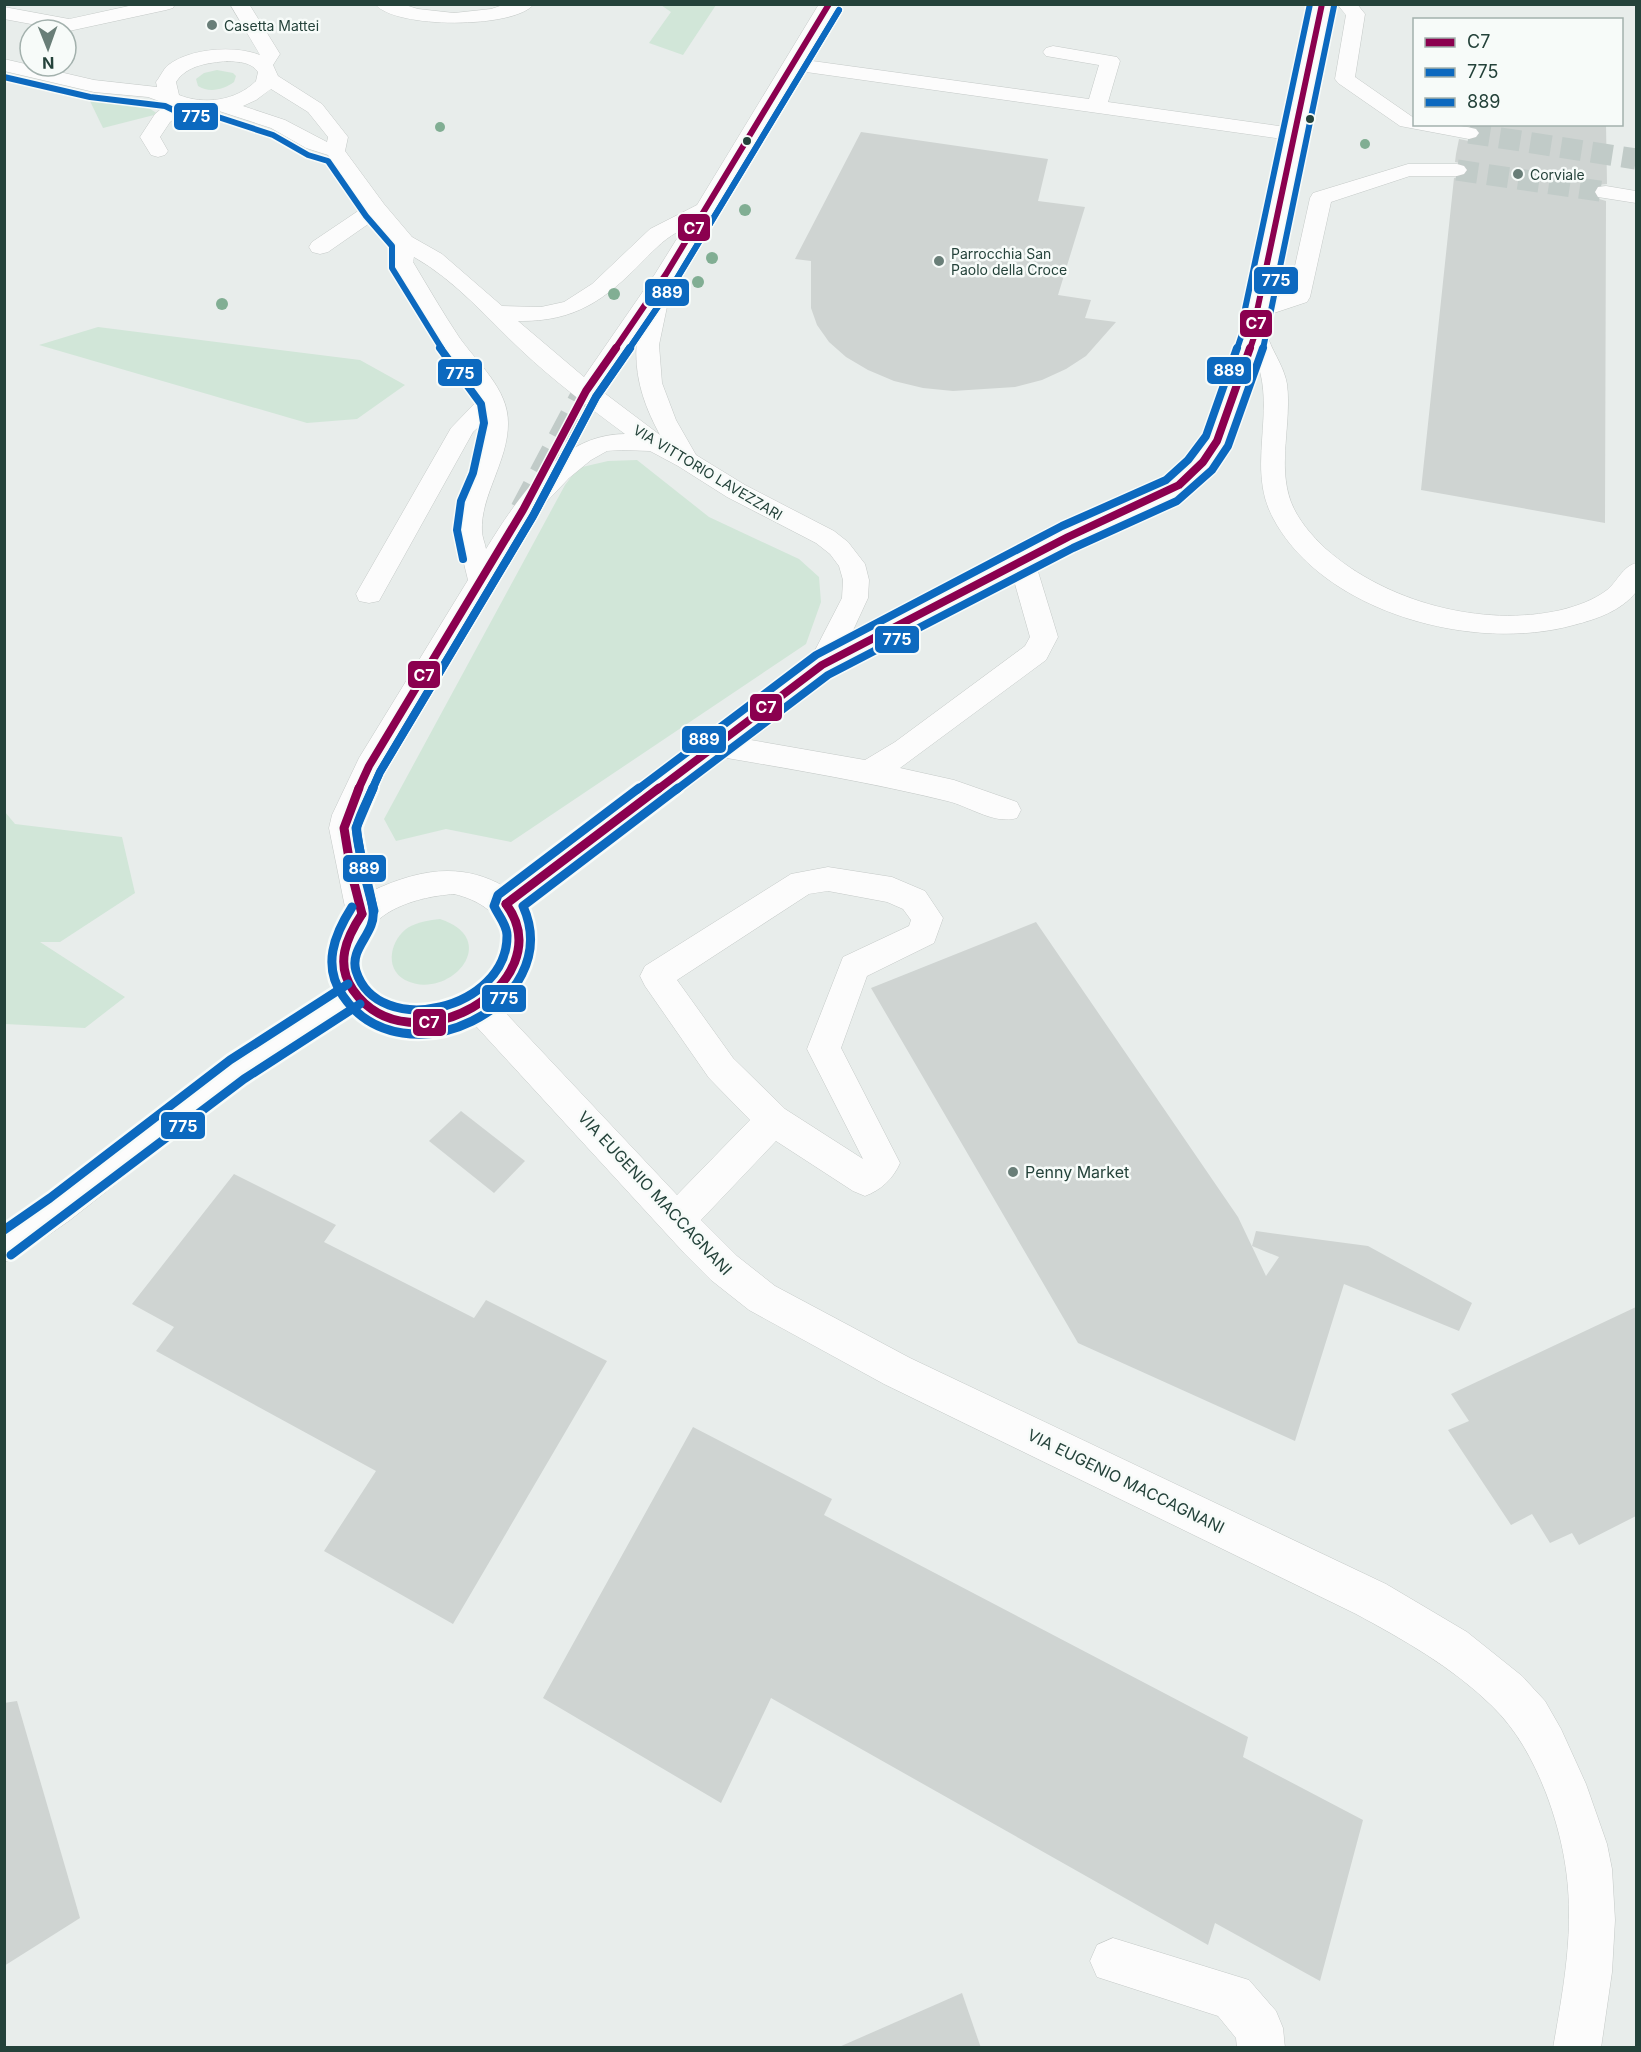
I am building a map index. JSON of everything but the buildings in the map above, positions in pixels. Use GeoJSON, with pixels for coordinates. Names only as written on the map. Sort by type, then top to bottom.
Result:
{"type":"FeatureCollection","features":[{"type":"Feature","properties":{"kind":"street"},"geometry":{"type":"LineString","coordinates":[[9,11],[69,26],[92,12],[166,4]]}},
{"type":"Feature","properties":{"kind":"street"},"geometry":{"type":"LineString","coordinates":[[238,4],[270,54],[265,72]]}},
{"type":"Feature","properties":{"kind":"street"},"geometry":{"type":"LineString","coordinates":[[384,4],[409,13],[448,17],[496,14],[525,4]]}},
{"type":"Feature","properties":{"kind":"street"},"geometry":{"type":"LineString","coordinates":[[586,391],[666,274],[829,4]]}},
{"type":"Feature","properties":{"kind":"street"},"geometry":{"type":"LineString","coordinates":[[506,904],[822,665],[1022,561],[1172,490],[1186,480],[1209,455],[1217,441],[1256,322],[1322,4]]}},
{"type":"Feature","properties":{"kind":"street"},"geometry":{"type":"LineString","coordinates":[[1346,4],[1356,14],[1345,79],[1407,122],[1413,124]]}},
{"type":"Feature","properties":{"kind":"street"},"geometry":{"type":"LineString","coordinates":[[1036,83],[1056,45],[1110,61],[1097,107]]}},
{"type":"Feature","properties":{"kind":"street","name":"VIA VITTORIO LAVEZZARI"},"geometry":{"type":"LineString","coordinates":[[78,72],[118,73],[176,69],[195,60],[221,55],[246,57],[315,108],[338,137],[335,151]]}},
{"type":"Feature","properties":{"kind":"street"},"geometry":{"type":"LineString","coordinates":[[793,64],[1036,83],[1097,107],[1294,134]]}},
{"type":"Feature","properties":{"kind":"street"},"geometry":{"type":"LineString","coordinates":[[158,151],[150,137],[175,99],[165,89],[165,82],[176,69]]}},
{"type":"Feature","properties":{"kind":"street","name":"VIA VITTORIO LAVEZZARI"},"geometry":{"type":"LineString","coordinates":[[65,78],[93,85],[145,90],[195,106],[220,105],[252,95],[262,87],[265,72]]}},
{"type":"Feature","properties":{"kind":"street","name":"VIA VITTORIO LAVEZZARI"},"geometry":{"type":"LineString","coordinates":[[220,105],[278,124],[313,144],[335,151],[376,209],[404,242],[434,259],[532,347],[586,391],[654,443],[687,460],[736,491],[825,537],[840,548],[852,564],[856,580],[855,598],[822,665]]}},
{"type":"Feature","properties":{"kind":"street"},"geometry":{"type":"LineString","coordinates":[[1431,126],[1469,133]]}},
{"type":"Feature","properties":{"kind":"street"},"geometry":{"type":"LineString","coordinates":[[1256,322],[1299,297],[1322,198],[1408,170],[1457,171]]}},
{"type":"Feature","properties":{"kind":"street"},"geometry":{"type":"LineString","coordinates":[[1606,192],[1636,197]]}},
{"type":"Feature","properties":{"kind":"street"},"geometry":{"type":"LineString","coordinates":[[320,247],[376,209]]}},
{"type":"Feature","properties":{"kind":"street"},"geometry":{"type":"LineString","coordinates":[[496,313],[521,315],[555,312],[581,304],[598,292],[662,231],[704,210]]}},
{"type":"Feature","properties":{"kind":"street"},"geometry":{"type":"LineString","coordinates":[[404,242],[402,262],[450,341],[475,372],[492,400],[496,423],[492,448],[484,477],[472,505],[469,531],[482,580]]}},
{"type":"Feature","properties":{"kind":"street"},"geometry":{"type":"LineString","coordinates":[[666,274],[653,313],[647,341],[646,370],[654,399],[666,428],[687,460]]}},
{"type":"Feature","properties":{"kind":"street"},"geometry":{"type":"LineString","coordinates":[[1256,322],[1275,384],[1273,485],[1287,519],[1317,555],[1339,574],[1372,594],[1416,610],[1460,620],[1514,624],[1552,622],[1584,613],[1612,600],[1628,585],[1636,572]]}},
{"type":"Feature","properties":{"kind":"street"},"geometry":{"type":"LineString","coordinates":[[369,594],[463,428],[492,400]]}},
{"type":"Feature","properties":{"kind":"street"},"geometry":{"type":"LineString","coordinates":[[362,914],[347,848],[344,828],[347,815],[369,766],[523,510],[537,494],[588,449],[602,444],[654,443]]}},
{"type":"Feature","properties":{"kind":"street"},"geometry":{"type":"LineString","coordinates":[[869,772],[905,750],[1036,653],[1044,637],[1022,561]]}},
{"type":"Feature","properties":{"kind":"street"},"geometry":{"type":"LineString","coordinates":[[717,745],[869,772],[954,791],[1006,810]]}},
{"type":"Feature","properties":{"kind":"street"},"geometry":{"type":"LineString","coordinates":[[828,879],[892,890],[914,900],[927,918],[923,934],[854,967],[824,1049],[883,1163],[865,1180],[773,1120],[721,1068],[656,976],[802,883],[828,879]]}},
{"type":"Feature","properties":{"kind":"street"},"geometry":{"type":"LineString","coordinates":[[438,882],[468,885],[506,904],[517,920],[518,956],[508,976],[494,993],[478,1006],[444,1020],[410,1022],[392,1020],[373,1013],[362,1005],[345,979],[345,946],[350,930],[362,914],[396,894],[438,882]]}},
{"type":"Feature","properties":{"kind":"street"},"geometry":{"type":"LineString","coordinates":[[4,1245],[57,1208],[237,1069],[354,994]]}},
{"type":"Feature","properties":{"kind":"street","name":"VIA EUGENIO MACCAGNANI"},"geometry":{"type":"LineString","coordinates":[[478,1006],[677,1220],[724,1268],[762,1298],[897,1371],[1371,1599],[1420,1626],[1494,1678],[1522,1707],[1545,1741],[1569,1797],[1585,1844],[1592,1904],[1591,1937],[1587,1988],[1577,2048]]}},
{"type":"Feature","properties":{"kind":"street"},"geometry":{"type":"LineString","coordinates":[[677,1220],[773,1120]]}},
{"type":"Feature","properties":{"kind":"street"},"geometry":{"type":"LineString","coordinates":[[1113,1961],[1232,1997],[1259,2028],[1261,2048]]}},
{"type":"Feature","properties":{"kind":"green space"},"geometry":{"type":"Polygon","coordinates":[[[661,5],[716,5],[683,55],[649,43],[671,12],[661,5]]]}},
{"type":"Feature","properties":{"kind":"green space"},"geometry":{"type":"Polygon","coordinates":[[[217,70],[233,73],[236,76],[234,82],[216,90],[198,86],[196,79],[204,73],[217,70]]]}},
{"type":"Feature","properties":{"kind":"green space"},"geometry":{"type":"Polygon","coordinates":[[[89,99],[135,99],[158,114],[103,128],[89,99]]]}},
{"type":"Feature","properties":{"kind":"green space"},"geometry":{"type":"Polygon","coordinates":[[[98,327],[360,360],[405,385],[357,419],[307,423],[39,345],[98,327]]]}},
{"type":"Feature","properties":{"kind":"green space"},"geometry":{"type":"Polygon","coordinates":[[[637,460],[709,517],[799,559],[819,577],[821,602],[806,644],[511,842],[446,829],[396,841],[384,819],[565,485],[578,468],[608,461],[637,460]]]}},
{"type":"Feature","properties":{"kind":"green space"},"geometry":{"type":"Polygon","coordinates":[[[5,812],[15,824],[122,837],[135,893],[60,942],[40,942],[125,997],[85,1028],[5,1024],[5,812]]]}},
{"type":"Feature","properties":{"kind":"green space"},"geometry":{"type":"Polygon","coordinates":[[[440,919],[459,929],[468,940],[468,953],[463,966],[452,976],[438,983],[421,985],[405,980],[398,975],[392,961],[394,945],[398,938],[413,925],[440,919]]]}},
{"type":"Feature","properties":{"kind":"tunnel"},"geometry":{"type":"LineString","coordinates":[[1469,133],[1636,159]]}},
{"type":"Feature","properties":{"kind":"tunnel"},"geometry":{"type":"LineString","coordinates":[[1457,170],[1606,192]]}},
{"type":"Feature","properties":{"kind":"tunnel"},"geometry":{"type":"LineString","coordinates":[[523,510],[586,391]]}},
{"type":"Feature","properties":{"kind":"transit line","name":"C7"},"geometry":{"type":"LineString","coordinates":[[362,914],[351,871],[344,828],[347,815],[369,766],[523,510],[586,391],[666,274],[829,4]]}},
{"type":"Feature","properties":{"kind":"transit line","name":"889"},"geometry":{"type":"LineString","coordinates":[[839,10],[676,280],[596,397],[533,516],[380,772],[356,828],[374,914],[357,951],[355,965],[367,989],[384,1003],[406,1010],[430,1010],[454,1004],[475,992],[493,977],[504,957],[507,935],[494,906],[498,895],[816,655],[1062,526],[1166,480],[1188,460],[1206,436],[1243,331],[1245,309],[1310,4]]}},
{"type":"Feature","properties":{"kind":"transit line","name":"C7"},"geometry":{"type":"LineString","coordinates":[[506,904],[822,665],[1068,537],[1172,490],[1198,468],[1217,441],[1255,334],[1257,311],[1322,4]]}},
{"type":"Feature","properties":{"kind":"transit line","name":"775"},"geometry":{"type":"LineString","coordinates":[[352,907],[338,932],[331,957],[335,981],[350,1006],[358,1014],[377,1027],[408,1034],[429,1034],[470,1023],[488,1012],[504,998],[517,982],[526,963],[531,934],[523,906],[828,675],[1073,548],[1177,501],[1186,494],[1212,470],[1228,446],[1267,337],[1269,313],[1334,6]]}},
{"type":"Feature","properties":{"kind":"transit line","name":"775"},"geometry":{"type":"LineString","coordinates":[[374,911],[363,869],[356,828],[380,772],[533,516],[596,397],[676,280],[839,10]]}},
{"type":"Feature","properties":{"kind":"transit line","name":"775"},"geometry":{"type":"LineString","coordinates":[[4,77],[90,97],[165,106],[186,116],[218,117],[273,135],[308,155],[328,161],[366,216],[392,246],[392,268],[440,347],[481,404],[484,423],[480,445],[473,473],[461,501],[457,530],[463,559]]}},
{"type":"Feature","properties":{"kind":"transit line","name":"C7"},"geometry":{"type":"LineString","coordinates":[[362,914],[350,935],[344,955],[343,965],[350,986],[365,1004],[381,1016],[409,1023],[428,1023],[447,1019],[481,1003],[507,976],[515,959],[518,930],[517,923],[506,904]]}},
{"type":"Feature","properties":{"kind":"transit line","name":"889"},"geometry":{"type":"LineString","coordinates":[[4,1230],[50,1198],[230,1060],[348,984]]}},
{"type":"Feature","properties":{"kind":"transit line","name":"775"},"geometry":{"type":"LineString","coordinates":[[11,1255],[244,1079],[360,1004]]}},
{"type":"Feature","properties":{"kind":"place","name":"Casetta Mattei"},"geometry":{"type":"Point","coordinates":[212,25]}},
{"type":"Feature","properties":{"kind":"place","name":"Corviale"},"geometry":{"type":"Point","coordinates":[1518,174]}},
{"type":"Feature","properties":{"kind":"place","name":"Parrocchia San Paolo della Croce"},"geometry":{"type":"Point","coordinates":[939,261]}},
{"type":"Feature","properties":{"kind":"place","name":"Penny Market"},"geometry":{"type":"Point","coordinates":[1013,1172]}}]}
